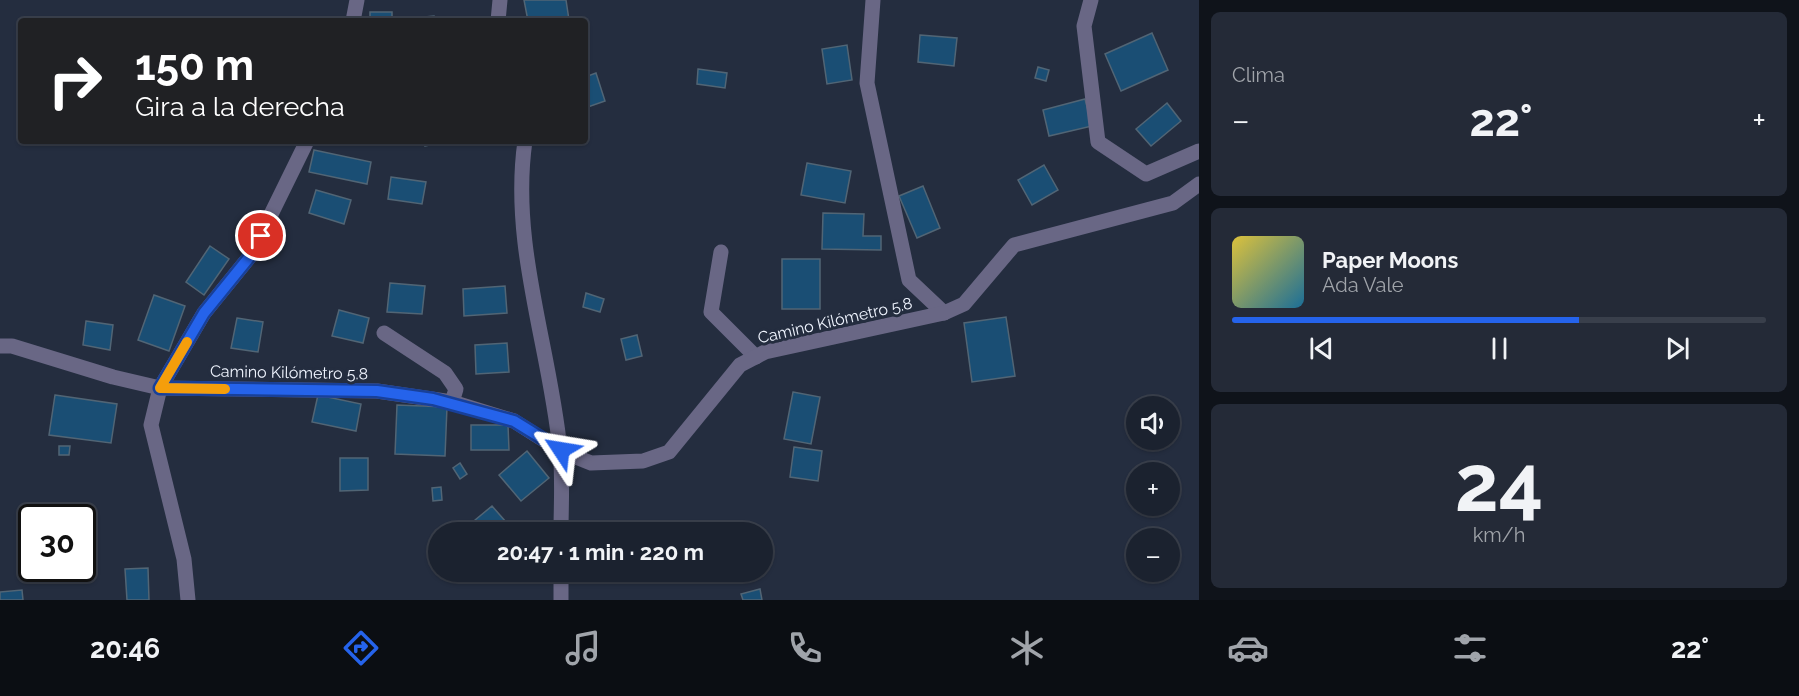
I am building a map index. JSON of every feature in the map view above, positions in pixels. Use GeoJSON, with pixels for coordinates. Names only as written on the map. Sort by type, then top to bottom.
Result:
{"type":"FeatureCollection","features":[{"type":"Feature","properties":{"kind":"street"},"geometry":{"type":"LineString","coordinates":[[354,18],[357,0]]}},
{"type":"Feature","properties":{"kind":"street"},"geometry":{"type":"LineString","coordinates":[[498,18],[500,0]]}},
{"type":"Feature","properties":{"kind":"street"},"geometry":{"type":"LineString","coordinates":[[873,0],[867,83],[909,280],[944,313]]}},
{"type":"Feature","properties":{"kind":"street"},"geometry":{"type":"LineString","coordinates":[[1091,0],[1084,26],[1098,142],[1146,174],[1199,151]]}},
{"type":"Feature","properties":{"kind":"street"},"geometry":{"type":"LineString","coordinates":[[188,600],[184,559],[151,425],[160,388],[204,313],[251,255],[306,144]]}},
{"type":"Feature","properties":{"kind":"street"},"geometry":{"type":"LineString","coordinates":[[525,144],[521,173],[525,243],[561,450],[561,522]]}},
{"type":"Feature","properties":{"kind":"street","name":"Camino Kilómetro 5.8"},"geometry":{"type":"LineString","coordinates":[[0,346],[12,346],[113,377],[160,388],[377,391],[452,402],[514,421],[561,450],[591,463],[643,461],[669,452],[740,365],[765,352],[944,313],[964,304],[1014,245],[1173,202],[1199,184]]}},
{"type":"Feature","properties":{"kind":"street"},"geometry":{"type":"LineString","coordinates":[[721,252],[711,312],[756,357]]}},
{"type":"Feature","properties":{"kind":"street"},"geometry":{"type":"LineString","coordinates":[[384,333],[445,373],[456,389],[452,402]]}},
{"type":"Feature","properties":{"kind":"street"},"geometry":{"type":"LineString","coordinates":[[561,582],[561,600]]}},
{"type":"Feature","properties":{"kind":"building"},"geometry":{"type":"Polygon","coordinates":[[[524,0],[566,0],[569,18],[527,18],[524,0]]]}},
{"type":"Feature","properties":{"kind":"building"},"geometry":{"type":"Polygon","coordinates":[[[370,12],[392,12],[392,18],[370,18],[370,12]]]}},
{"type":"Feature","properties":{"kind":"building"},"geometry":{"type":"Polygon","coordinates":[[[1152,33],[1168,70],[1121,91],[1105,54],[1152,33]]]}},
{"type":"Feature","properties":{"kind":"building"},"geometry":{"type":"Polygon","coordinates":[[[920,35],[957,38],[954,66],[918,62],[920,35]]]}},
{"type":"Feature","properties":{"kind":"building"},"geometry":{"type":"Polygon","coordinates":[[[847,45],[852,80],[827,84],[822,49],[847,45]]]}},
{"type":"Feature","properties":{"kind":"building"},"geometry":{"type":"Polygon","coordinates":[[[1038,67],[1049,70],[1046,81],[1035,78],[1038,67]]]}},
{"type":"Feature","properties":{"kind":"building"},"geometry":{"type":"Polygon","coordinates":[[[698,69],[727,73],[725,88],[697,84],[698,69]]]}},
{"type":"Feature","properties":{"kind":"building"},"geometry":{"type":"Polygon","coordinates":[[[596,73],[605,101],[588,107],[588,76],[596,73]]]}},
{"type":"Feature","properties":{"kind":"building"},"geometry":{"type":"Polygon","coordinates":[[[1085,99],[1092,126],[1049,136],[1043,110],[1085,99]]]}},
{"type":"Feature","properties":{"kind":"building"},"geometry":{"type":"Polygon","coordinates":[[[1167,103],[1181,121],[1151,146],[1136,129],[1167,103]]]}},
{"type":"Feature","properties":{"kind":"building"},"geometry":{"type":"Polygon","coordinates":[[[314,150],[371,162],[367,184],[309,172],[314,150]]]}},
{"type":"Feature","properties":{"kind":"building"},"geometry":{"type":"Polygon","coordinates":[[[807,163],[851,171],[845,203],[801,195],[807,163]]]}},
{"type":"Feature","properties":{"kind":"building"},"geometry":{"type":"Polygon","coordinates":[[[1044,165],[1058,190],[1032,205],[1018,180],[1044,165]]]}},
{"type":"Feature","properties":{"kind":"building"},"geometry":{"type":"Polygon","coordinates":[[[391,177],[426,182],[422,204],[388,199],[391,177]]]}},
{"type":"Feature","properties":{"kind":"building"},"geometry":{"type":"Polygon","coordinates":[[[923,186],[940,228],[917,238],[899,196],[923,186]]]}},
{"type":"Feature","properties":{"kind":"building"},"geometry":{"type":"Polygon","coordinates":[[[316,190],[351,200],[344,224],[309,213],[316,190]]]}},
{"type":"Feature","properties":{"kind":"building"},"geometry":{"type":"Polygon","coordinates":[[[823,213],[864,214],[863,236],[881,236],[881,250],[822,249],[823,213]]]}},
{"type":"Feature","properties":{"kind":"building"},"geometry":{"type":"Polygon","coordinates":[[[210,246],[229,259],[204,295],[186,282],[210,246]]]}},
{"type":"Feature","properties":{"kind":"building"},"geometry":{"type":"Polygon","coordinates":[[[782,259],[820,259],[820,309],[782,309],[782,259]]]}},
{"type":"Feature","properties":{"kind":"building"},"geometry":{"type":"Polygon","coordinates":[[[390,283],[425,286],[422,314],[387,312],[390,283]]]}},
{"type":"Feature","properties":{"kind":"building"},"geometry":{"type":"Polygon","coordinates":[[[505,286],[507,313],[464,316],[463,289],[505,286]]]}},
{"type":"Feature","properties":{"kind":"building"},"geometry":{"type":"Polygon","coordinates":[[[586,293],[604,299],[600,312],[583,307],[586,293]]]}},
{"type":"Feature","properties":{"kind":"building"},"geometry":{"type":"Polygon","coordinates":[[[154,295],[185,306],[169,351],[138,340],[154,295]]]}},
{"type":"Feature","properties":{"kind":"building"},"geometry":{"type":"Polygon","coordinates":[[[339,310],[369,318],[363,343],[332,336],[339,310]]]}},
{"type":"Feature","properties":{"kind":"building"},"geometry":{"type":"Polygon","coordinates":[[[1006,317],[1015,376],[972,382],[964,323],[1006,317]]]}},
{"type":"Feature","properties":{"kind":"building"},"geometry":{"type":"Polygon","coordinates":[[[237,318],[263,322],[258,352],[231,348],[237,318]]]}},
{"type":"Feature","properties":{"kind":"building"},"geometry":{"type":"Polygon","coordinates":[[[86,321],[113,325],[110,350],[83,345],[86,321]]]}},
{"type":"Feature","properties":{"kind":"building"},"geometry":{"type":"Polygon","coordinates":[[[637,335],[642,356],[626,360],[621,339],[637,335]]]}},
{"type":"Feature","properties":{"kind":"building"},"geometry":{"type":"Polygon","coordinates":[[[507,343],[509,372],[476,374],[475,345],[507,343]]]}},
{"type":"Feature","properties":{"kind":"building"},"geometry":{"type":"Polygon","coordinates":[[[793,392],[820,397],[811,444],[784,439],[793,392]]]}},
{"type":"Feature","properties":{"kind":"building"},"geometry":{"type":"Polygon","coordinates":[[[55,395],[117,404],[111,443],[49,435],[55,395]]]}},
{"type":"Feature","properties":{"kind":"building"},"geometry":{"type":"Polygon","coordinates":[[[318,395],[361,404],[356,431],[312,422],[318,395]]]}},
{"type":"Feature","properties":{"kind":"building"},"geometry":{"type":"Polygon","coordinates":[[[397,405],[447,407],[445,456],[395,454],[397,405]]]}},
{"type":"Feature","properties":{"kind":"building"},"geometry":{"type":"Polygon","coordinates":[[[471,425],[508,425],[509,450],[471,450],[471,425]]]}},
{"type":"Feature","properties":{"kind":"building"},"geometry":{"type":"Polygon","coordinates":[[[59,446],[70,446],[69,455],[59,455],[59,446]]]}},
{"type":"Feature","properties":{"kind":"building"},"geometry":{"type":"Polygon","coordinates":[[[794,447],[822,451],[818,481],[790,477],[794,447]]]}},
{"type":"Feature","properties":{"kind":"building"},"geometry":{"type":"Polygon","coordinates":[[[527,451],[549,478],[521,501],[499,475],[527,451]]]}},
{"type":"Feature","properties":{"kind":"building"},"geometry":{"type":"Polygon","coordinates":[[[340,458],[368,458],[368,490],[340,491],[340,458]]]}},
{"type":"Feature","properties":{"kind":"building"},"geometry":{"type":"Polygon","coordinates":[[[460,463],[467,474],[460,479],[453,468],[460,463]]]}},
{"type":"Feature","properties":{"kind":"building"},"geometry":{"type":"Polygon","coordinates":[[[441,487],[442,500],[433,501],[432,488],[441,487]]]}},
{"type":"Feature","properties":{"kind":"building"},"geometry":{"type":"Polygon","coordinates":[[[492,506],[506,522],[473,522],[492,506]]]}},
{"type":"Feature","properties":{"kind":"building"},"geometry":{"type":"Polygon","coordinates":[[[148,568],[149,600],[127,600],[125,569],[148,568]]]}},
{"type":"Feature","properties":{"kind":"building"},"geometry":{"type":"Polygon","coordinates":[[[760,589],[762,600],[743,600],[741,594],[760,589]]]}},
{"type":"Feature","properties":{"kind":"building"},"geometry":{"type":"Polygon","coordinates":[[[22,590],[23,600],[0,600],[0,592],[22,590]]]}},
{"type":"Feature","properties":{"kind":"slow traffic"},"geometry":{"type":"LineString","coordinates":[[187,342],[160,388],[225,389]]}},
{"type":"Feature","properties":{"kind":"route"},"geometry":{"type":"LineString","coordinates":[[261,236],[251,255],[204,313],[160,388],[377,391],[433,399],[452,402],[488,415],[514,421],[561,450]]}}]}
